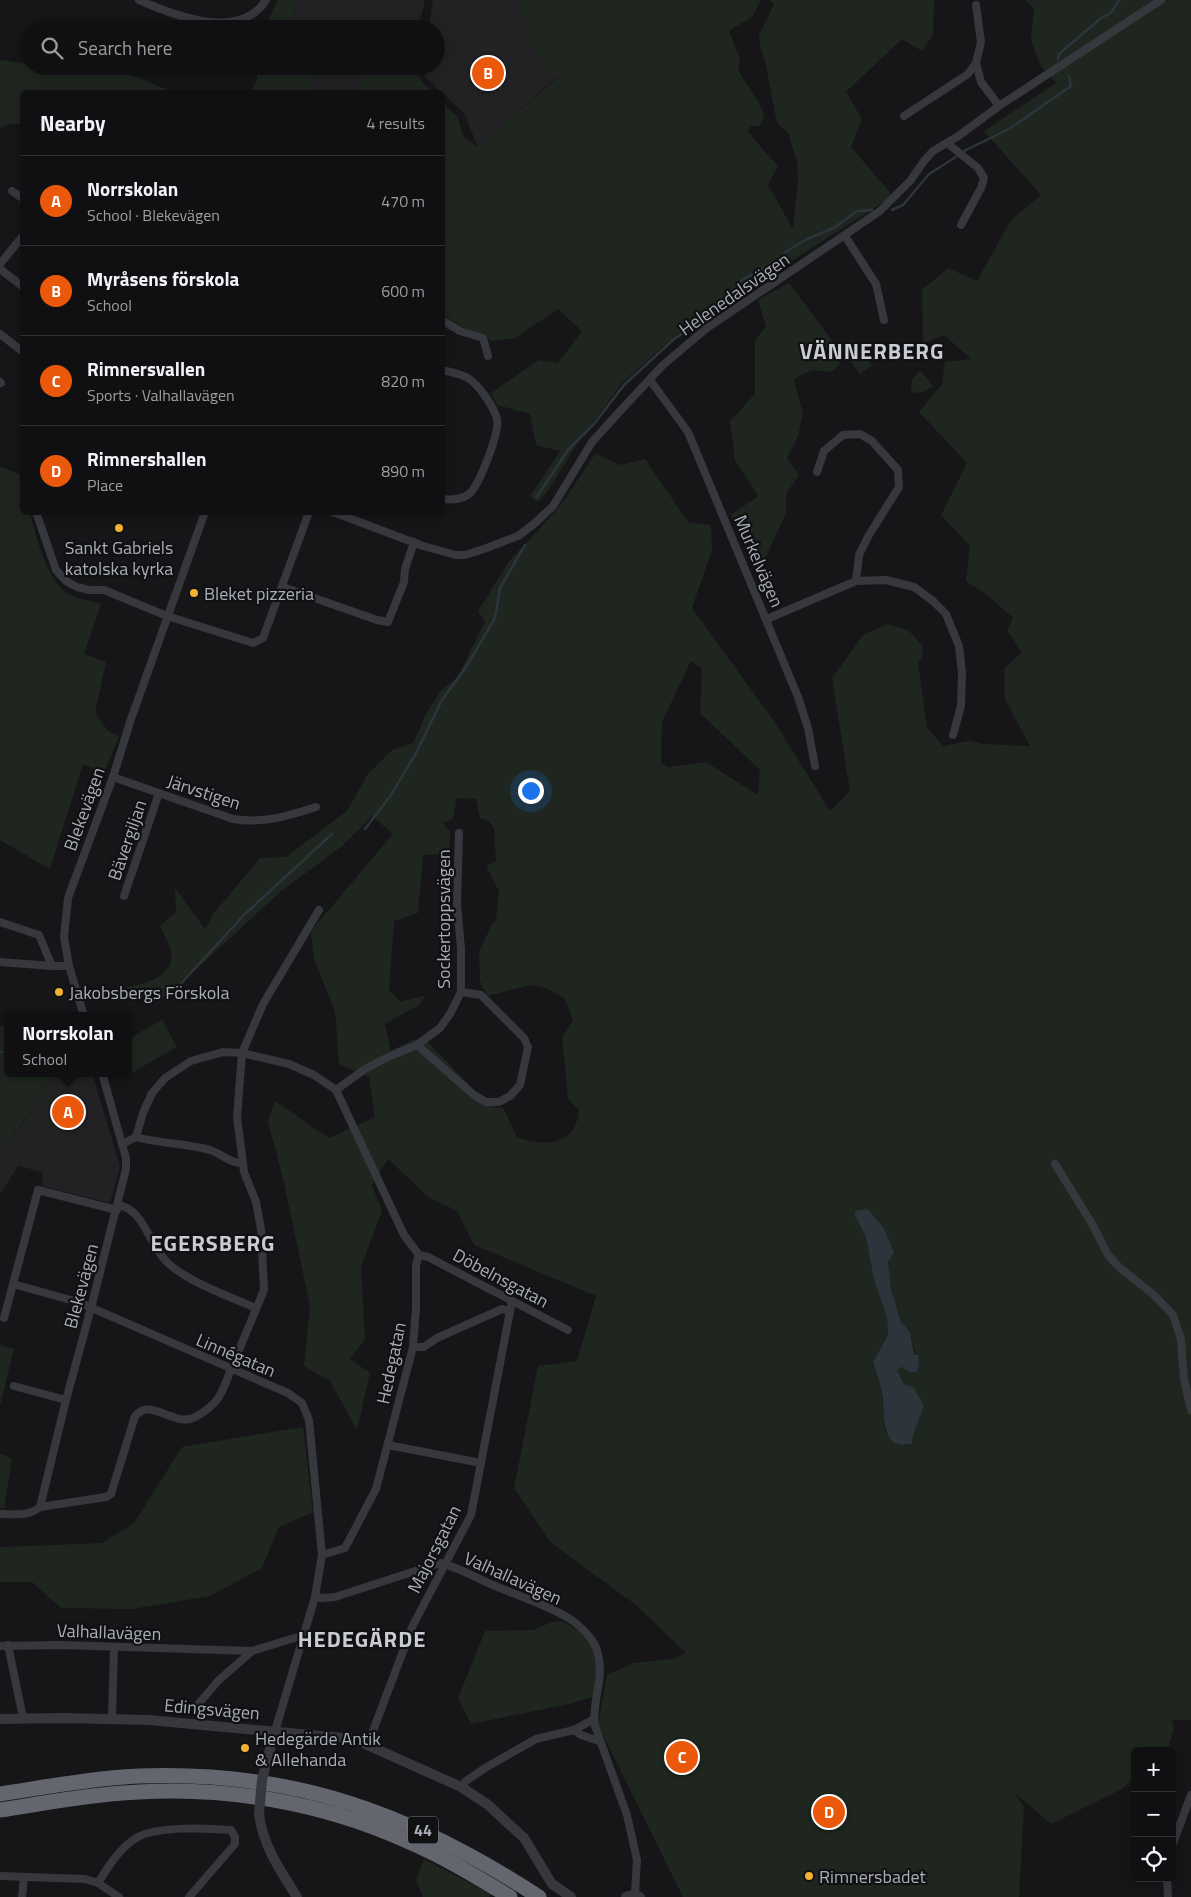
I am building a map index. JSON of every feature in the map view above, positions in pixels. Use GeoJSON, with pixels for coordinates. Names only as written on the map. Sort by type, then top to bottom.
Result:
{"type":"FeatureCollection","features":[{"type":"Feature","properties":{"kind":"highway","name":"44"},"geometry":{"type":"LineString","coordinates":[[0,1794],[100,1779],[156,1775],[195,1775],[240,1779],[296,1788],[356,1804],[416,1827],[485,1863],[538,1897]]}},
{"type":"Feature","properties":{"kind":"highway","name":"44"},"geometry":{"type":"LineString","coordinates":[[0,1810],[102,1795],[138,1792],[194,1792],[238,1795],[292,1803],[351,1819],[409,1841],[450,1861],[510,1897]]}},
{"type":"Feature","properties":{"kind":"street"},"geometry":{"type":"LineString","coordinates":[[139,0],[166,12],[199,20]]}},
{"type":"Feature","properties":{"kind":"street"},"geometry":{"type":"LineString","coordinates":[[234,20],[242,19],[254,12],[266,0]]}},
{"type":"Feature","properties":{"kind":"street","name":"Helenedalsvägen"},"geometry":{"type":"LineString","coordinates":[[340,515],[442,552],[465,554],[508,540],[527,530],[553,506],[592,442],[663,365],[707,328],[880,211],[895,198],[933,151],[1161,0]]}},
{"type":"Feature","properties":{"kind":"street"},"geometry":{"type":"LineString","coordinates":[[904,116],[968,74],[976,63],[981,42],[976,5]]}},
{"type":"Feature","properties":{"kind":"street"},"geometry":{"type":"LineString","coordinates":[[976,63],[981,82],[999,106]]}},
{"type":"Feature","properties":{"kind":"street"},"geometry":{"type":"LineString","coordinates":[[947,143],[978,168],[984,178],[982,188],[961,225]]}},
{"type":"Feature","properties":{"kind":"street"},"geometry":{"type":"LineString","coordinates":[[12,191],[20,197]]}},
{"type":"Feature","properties":{"kind":"street"},"geometry":{"type":"LineString","coordinates":[[845,236],[876,284],[884,320]]}},
{"type":"Feature","properties":{"kind":"street"},"geometry":{"type":"LineString","coordinates":[[1,260],[20,239]]}},
{"type":"Feature","properties":{"kind":"street"},"geometry":{"type":"LineString","coordinates":[[0,269],[20,284]]}},
{"type":"Feature","properties":{"kind":"street"},"geometry":{"type":"LineString","coordinates":[[445,322],[460,331],[483,338],[488,356]]}},
{"type":"Feature","properties":{"kind":"street"},"geometry":{"type":"LineString","coordinates":[[0,334],[20,349]]}},
{"type":"Feature","properties":{"kind":"street"},"geometry":{"type":"LineString","coordinates":[[445,371],[468,378],[486,397],[498,421],[493,444],[482,474],[471,492],[464,497],[454,500],[445,498]]}},
{"type":"Feature","properties":{"kind":"street","name":"Murkelvägen"},"geometry":{"type":"LineString","coordinates":[[650,380],[688,432],[767,619],[803,711],[808,728],[814,766]]}},
{"type":"Feature","properties":{"kind":"street"},"geometry":{"type":"LineString","coordinates":[[817,472],[824,451],[843,435],[860,434],[872,441],[898,470],[899,487],[859,555],[856,581]]}},
{"type":"Feature","properties":{"kind":"street"},"geometry":{"type":"LineString","coordinates":[[37,515],[56,570],[66,581],[77,587],[89,590],[104,590],[167,616],[253,643],[263,638],[308,515]]}},
{"type":"Feature","properties":{"kind":"street","name":"Blekevägen"},"geometry":{"type":"LineString","coordinates":[[83,1012],[69,966],[64,937],[68,898],[113,777],[167,616],[204,515]]}},
{"type":"Feature","properties":{"kind":"street"},"geometry":{"type":"LineString","coordinates":[[283,587],[377,620],[388,622],[404,582],[405,569],[414,542]]}},
{"type":"Feature","properties":{"kind":"street"},"geometry":{"type":"LineString","coordinates":[[767,619],[856,581],[886,580],[914,587],[946,614],[959,646],[962,673],[961,706],[953,735]]}},
{"type":"Feature","properties":{"kind":"street","name":"Järvstigen"},"geometry":{"type":"LineString","coordinates":[[113,777],[233,819],[249,822],[275,819],[316,807]]}},
{"type":"Feature","properties":{"kind":"street","name":"Bävergiljan"},"geometry":{"type":"LineString","coordinates":[[124,896],[159,794]]}},
{"type":"Feature","properties":{"kind":"street","name":"Sockertoppsvägen"},"geometry":{"type":"LineString","coordinates":[[336,1090],[364,1069],[417,1045],[440,1028],[450,1014],[461,992],[461,949],[457,904],[458,833]]}},
{"type":"Feature","properties":{"kind":"street"},"geometry":{"type":"LineString","coordinates":[[239,1350],[264,1290],[261,1229],[256,1202],[242,1163],[237,1117],[242,1053],[264,1004],[319,910]]}},
{"type":"Feature","properties":{"kind":"street"},"geometry":{"type":"LineString","coordinates":[[0,922],[39,935],[52,966]]}},
{"type":"Feature","properties":{"kind":"street"},"geometry":{"type":"LineString","coordinates":[[0,962],[69,966]]}},
{"type":"Feature","properties":{"kind":"street"},"geometry":{"type":"LineString","coordinates":[[417,1045],[474,1095],[486,1102],[499,1102],[510,1096],[520,1085],[528,1047],[524,1038],[482,995],[461,992]]}},
{"type":"Feature","properties":{"kind":"street"},"geometry":{"type":"LineString","coordinates":[[136,1137],[143,1113],[152,1093],[165,1078],[191,1061],[223,1052],[242,1053],[289,1064],[314,1075],[336,1090],[404,1235],[419,1255]]}},
{"type":"Feature","properties":{"kind":"street","name":"Blekevägen"},"geometry":{"type":"LineString","coordinates":[[40,1507],[126,1169],[126,1158],[103,1077]]}},
{"type":"Feature","properties":{"kind":"street"},"geometry":{"type":"LineString","coordinates":[[122,1144],[136,1137],[198,1147],[219,1153],[238,1164],[242,1163]]}},
{"type":"Feature","properties":{"kind":"street"},"geometry":{"type":"LineString","coordinates":[[1054,1164],[1108,1254],[1119,1267],[1154,1295],[1173,1315],[1181,1339],[1184,1379],[1191,1410]]}},
{"type":"Feature","properties":{"kind":"street"},"geometry":{"type":"LineString","coordinates":[[4,1318],[38,1190],[117,1207],[127,1207],[137,1216],[160,1255],[176,1270],[256,1308]]}},
{"type":"Feature","properties":{"kind":"street","name":"Döbelnsgatan"},"geometry":{"type":"LineString","coordinates":[[419,1255],[428,1256],[568,1330]]}},
{"type":"Feature","properties":{"kind":"street","name":"Hedegatan"},"geometry":{"type":"LineString","coordinates":[[322,1555],[345,1548],[376,1489],[413,1347],[416,1308],[416,1265],[419,1255]]}},
{"type":"Feature","properties":{"kind":"street","name":"Linnégatan"},"geometry":{"type":"LineString","coordinates":[[13,1284],[78,1302],[288,1393],[302,1403],[309,1420],[322,1555]]}},
{"type":"Feature","properties":{"kind":"street","name":"Majorsgatan"},"geometry":{"type":"LineString","coordinates":[[368,1744],[413,1624],[471,1515],[512,1301]]}},
{"type":"Feature","properties":{"kind":"street"},"geometry":{"type":"LineString","coordinates":[[413,1347],[424,1347],[437,1338],[502,1309],[510,1311]]}},
{"type":"Feature","properties":{"kind":"street"},"geometry":{"type":"LineString","coordinates":[[0,1514],[24,1515],[33,1513],[40,1507],[106,1497],[111,1494],[135,1416],[146,1409],[152,1409],[172,1418],[192,1418],[216,1402],[231,1369]]}},
{"type":"Feature","properties":{"kind":"street"},"geometry":{"type":"LineString","coordinates":[[14,1386],[66,1400]]}},
{"type":"Feature","properties":{"kind":"street"},"geometry":{"type":"LineString","coordinates":[[388,1445],[481,1463]]}},
{"type":"Feature","properties":{"kind":"street"},"geometry":{"type":"LineString","coordinates":[[296,1897],[272,1857],[264,1839],[259,1814],[262,1780],[315,1597],[322,1555]]}},
{"type":"Feature","properties":{"kind":"street","name":"Valhallavägen"},"geometry":{"type":"LineString","coordinates":[[315,1597],[335,1597],[440,1563],[556,1612],[571,1620],[590,1636],[600,1663],[600,1679],[594,1719],[629,1824],[637,1860],[634,1896]]}},
{"type":"Feature","properties":{"kind":"street","name":"Valhallavägen"},"geometry":{"type":"LineString","coordinates":[[4,1646],[60,1645],[252,1651],[304,1635]]}},
{"type":"Feature","properties":{"kind":"street"},"geometry":{"type":"LineString","coordinates":[[4,1646],[24,1718]]}},
{"type":"Feature","properties":{"kind":"street"},"geometry":{"type":"LineString","coordinates":[[112,1718],[114,1647]]}},
{"type":"Feature","properties":{"kind":"street"},"geometry":{"type":"LineString","coordinates":[[195,1708],[218,1681],[252,1651]]}},
{"type":"Feature","properties":{"kind":"street","name":"Edingsvägen"},"geometry":{"type":"LineString","coordinates":[[0,1719],[112,1718],[185,1722],[345,1737],[368,1744],[461,1787],[493,1809],[524,1838],[552,1884],[571,1897]]}},
{"type":"Feature","properties":{"kind":"street"},"geometry":{"type":"LineString","coordinates":[[461,1787],[466,1781],[485,1768],[536,1739],[574,1730],[594,1719]]}},
{"type":"Feature","properties":{"kind":"street"},"geometry":{"type":"LineString","coordinates":[[574,1730],[581,1735],[600,1741]]}},
{"type":"Feature","properties":{"kind":"street"},"geometry":{"type":"LineString","coordinates":[[1175,1837],[1191,1795]]}},
{"type":"Feature","properties":{"kind":"street"},"geometry":{"type":"LineString","coordinates":[[98,1883],[115,1859],[128,1845],[139,1837],[164,1830],[231,1830],[235,1836],[235,1844],[189,1897]]}},
{"type":"Feature","properties":{"kind":"street"},"geometry":{"type":"LineString","coordinates":[[0,1876],[85,1879],[98,1883],[120,1897]]}},
{"type":"Feature","properties":{"kind":"street"},"geometry":{"type":"LineString","coordinates":[[22,1897],[24,1877]]}},
{"type":"Feature","properties":{"kind":"street"},"geometry":{"type":"LineString","coordinates":[[1167,1882],[1168,1897]]}},
{"type":"Feature","properties":{"kind":"street"},"geometry":{"type":"LineString","coordinates":[[102,1896],[108,1889]]}},
{"type":"Feature","properties":{"kind":"shaded area"},"geometry":{"type":"Polygon","coordinates":[[[278,0],[297,0],[292,20],[268,20],[278,0]]]}},
{"type":"Feature","properties":{"kind":"shaded area"},"geometry":{"type":"Polygon","coordinates":[[[297,0],[425,0],[420,20],[293,20],[297,0]]]}},
{"type":"Feature","properties":{"kind":"shaded area"},"geometry":{"type":"Polygon","coordinates":[[[433,0],[516,0],[533,51],[557,77],[478,147],[464,113],[445,96],[445,90],[439,90],[425,75],[445,75],[445,20],[430,20],[433,0]]]}},
{"type":"Feature","properties":{"kind":"shaded area"},"geometry":{"type":"Polygon","coordinates":[[[516,0],[761,0],[752,17],[729,31],[740,59],[738,70],[759,103],[764,115],[760,126],[751,126],[748,131],[778,166],[768,185],[793,229],[798,181],[797,162],[788,133],[777,123],[760,45],[759,35],[774,4],[770,0],[934,0],[933,35],[922,51],[902,39],[846,92],[862,119],[851,147],[893,196],[787,264],[768,272],[667,343],[622,383],[575,447],[547,492],[538,502],[530,496],[560,451],[536,445],[530,414],[497,405],[491,393],[539,360],[558,363],[582,331],[558,309],[515,338],[491,341],[477,332],[462,327],[445,315],[445,105],[458,118],[463,137],[478,147],[557,78],[533,51],[516,0]]]}},
{"type":"Feature","properties":{"kind":"shaded area"},"geometry":{"type":"Polygon","coordinates":[[[1025,0],[1191,0],[1191,1720],[1172,1720],[1174,1729],[1168,1747],[1131,1747],[1131,1782],[1120,1790],[1051,1824],[1015,1793],[1024,1807],[1019,1897],[683,1897],[598,1725],[607,1675],[633,1663],[673,1659],[686,1653],[636,1605],[550,1542],[514,1488],[538,1366],[577,1361],[596,1296],[474,1245],[457,1211],[428,1197],[388,1159],[372,1185],[382,1211],[361,1267],[365,1339],[350,1359],[370,1373],[357,1430],[330,1381],[304,1366],[310,1306],[284,1183],[268,1121],[275,1101],[329,1138],[375,1117],[369,1077],[339,1064],[335,1011],[314,959],[311,931],[393,834],[372,816],[342,846],[280,892],[162,998],[146,999],[120,989],[154,979],[168,968],[171,961],[171,951],[160,926],[176,912],[175,888],[205,929],[214,913],[260,858],[286,857],[347,811],[368,774],[392,750],[413,743],[425,716],[441,690],[457,678],[485,622],[478,611],[510,560],[565,499],[595,454],[621,465],[645,459],[688,522],[711,525],[712,550],[692,608],[774,721],[830,811],[850,791],[832,678],[864,634],[888,624],[908,630],[923,646],[922,658],[918,663],[927,727],[943,746],[969,741],[983,744],[1030,746],[1005,699],[1004,669],[1022,652],[1007,630],[1013,618],[992,599],[966,581],[970,546],[941,515],[967,463],[919,412],[942,384],[945,362],[971,359],[944,335],[923,344],[922,290],[948,268],[977,281],[1011,220],[1041,195],[984,131],[1056,83],[1040,65],[1031,40],[1034,8],[1025,0]],[[691,661],[662,722],[661,763],[668,767],[706,762],[758,795],[760,770],[700,713],[702,669],[691,661]],[[457,798],[453,819],[443,823],[450,831],[449,854],[423,855],[418,913],[394,921],[389,990],[400,1002],[426,995],[419,1005],[385,1024],[391,1051],[415,1039],[429,1043],[474,1090],[496,1108],[503,1107],[517,1137],[538,1142],[557,1141],[572,1131],[577,1122],[579,1110],[568,1099],[562,1037],[573,1021],[565,999],[547,988],[531,985],[487,996],[480,981],[479,952],[496,919],[499,891],[486,866],[496,861],[494,828],[489,821],[480,818],[476,799],[457,798]],[[867,1209],[855,1212],[866,1237],[874,1280],[887,1317],[888,1335],[873,1362],[882,1393],[885,1431],[905,1446],[912,1444],[913,1435],[920,1416],[897,1370],[902,1367],[909,1372],[918,1355],[915,1355],[910,1332],[901,1322],[891,1289],[888,1262],[867,1209]]]}},
{"type":"Feature","properties":{"kind":"shaded area"},"geometry":{"type":"Polygon","coordinates":[[[0,60],[20,63],[20,75],[131,75],[168,90],[20,90],[20,124],[10,124],[0,128],[0,60]]]}},
{"type":"Feature","properties":{"kind":"shaded area"},"geometry":{"type":"Polygon","coordinates":[[[257,75],[314,75],[312,90],[252,90],[257,75]]]}},
{"type":"Feature","properties":{"kind":"shaded area"},"geometry":{"type":"Polygon","coordinates":[[[314,75],[362,75],[359,90],[312,90],[314,75]]]}},
{"type":"Feature","properties":{"kind":"shaded area"},"geometry":{"type":"Polygon","coordinates":[[[362,75],[419,75],[421,81],[431,90],[359,90],[362,75]]]}},
{"type":"Feature","properties":{"kind":"shaded area"},"geometry":{"type":"Polygon","coordinates":[[[789,283],[831,339],[832,350],[840,364],[832,372],[812,370],[794,379],[803,414],[798,436],[787,458],[799,475],[786,494],[786,513],[757,576],[731,515],[758,496],[735,460],[730,421],[755,394],[755,340],[766,327],[758,300],[789,283]]]}},
{"type":"Feature","properties":{"kind":"shaded area"},"geometry":{"type":"Polygon","coordinates":[[[853,340],[872,365],[860,374],[842,349],[853,340]]]}},
{"type":"Feature","properties":{"kind":"shaded area"},"geometry":{"type":"Polygon","coordinates":[[[920,371],[934,386],[923,392],[911,393],[912,379],[920,371]]]}},
{"type":"Feature","properties":{"kind":"shaded area"},"geometry":{"type":"Polygon","coordinates":[[[0,466],[20,474],[20,515],[31,515],[42,555],[58,585],[72,596],[101,604],[84,654],[106,662],[95,713],[108,731],[119,736],[106,768],[106,774],[83,764],[50,869],[0,840],[0,466]]]}},
{"type":"Feature","properties":{"kind":"shaded area"},"geometry":{"type":"Polygon","coordinates":[[[162,1020],[177,1047],[132,1073],[132,1037],[162,1020]]]}},
{"type":"Feature","properties":{"kind":"shaded area"},"geometry":{"type":"Polygon","coordinates":[[[4,1025],[4,1077],[54,1077],[44,1086],[49,1092],[14,1132],[15,1134],[0,1152],[0,1026],[4,1025]]]}},
{"type":"Feature","properties":{"kind":"shaded area"},"geometry":{"type":"Polygon","coordinates":[[[54,1077],[93,1077],[120,1166],[110,1203],[42,1186],[43,1172],[18,1166],[0,1194],[0,1152],[49,1092],[44,1086],[54,1077]]]}},
{"type":"Feature","properties":{"kind":"shaded area"},"geometry":{"type":"Polygon","coordinates":[[[867,1209],[883,1227],[894,1253],[888,1262],[891,1289],[901,1322],[910,1332],[914,1355],[918,1355],[919,1365],[917,1372],[909,1372],[902,1367],[897,1370],[904,1384],[914,1388],[924,1406],[913,1435],[912,1444],[901,1445],[894,1442],[889,1436],[884,1420],[882,1393],[873,1362],[888,1335],[887,1317],[874,1280],[866,1237],[855,1215],[855,1211],[867,1209]]]}},
{"type":"Feature","properties":{"kind":"shaded area"},"geometry":{"type":"Polygon","coordinates":[[[0,1345],[14,1349],[0,1406],[0,1345]]]}},
{"type":"Feature","properties":{"kind":"shaded area"},"geometry":{"type":"Polygon","coordinates":[[[303,1427],[313,1512],[279,1527],[262,1568],[210,1596],[132,1609],[61,1608],[32,1582],[0,1582],[0,1547],[102,1543],[134,1523],[182,1447],[303,1427]]]}},
{"type":"Feature","properties":{"kind":"shaded area"},"geometry":{"type":"Polygon","coordinates":[[[0,1454],[12,1458],[4,1509],[0,1508],[0,1454]]]}},
{"type":"Feature","properties":{"kind":"shaded area"},"geometry":{"type":"Polygon","coordinates":[[[562,1621],[584,1636],[594,1652],[597,1671],[596,1696],[569,1704],[471,1724],[458,1698],[485,1631],[533,1630],[552,1622],[562,1621]]]}},
{"type":"Feature","properties":{"kind":"shaded area"},"geometry":{"type":"Polygon","coordinates":[[[424,1859],[491,1894],[489,1897],[423,1897],[416,1880],[424,1859]]]}},
{"type":"Feature","properties":{"kind":"waterway"},"geometry":{"type":"LineString","coordinates":[[1058,59],[1059,54],[1101,18],[1111,13],[1119,0]]}},
{"type":"Feature","properties":{"kind":"waterway"},"geometry":{"type":"LineString","coordinates":[[964,151],[1009,129],[1071,86],[1069,76]]}},
{"type":"Feature","properties":{"kind":"waterway"},"geometry":{"type":"LineString","coordinates":[[892,210],[903,205],[929,174],[956,157]]}},
{"type":"Feature","properties":{"kind":"waterway"},"geometry":{"type":"LineString","coordinates":[[784,253],[807,239],[834,228],[857,211],[872,210]]}},
{"type":"Feature","properties":{"kind":"waterway"},"geometry":{"type":"LineString","coordinates":[[536,498],[568,450],[594,424],[624,385],[673,340],[729,301],[742,280],[775,262]]}},
{"type":"Feature","properties":{"kind":"waterway"},"geometry":{"type":"LineString","coordinates":[[365,829],[391,795],[416,753],[442,700],[468,664],[495,618],[500,588],[525,545]]}},
{"type":"Feature","properties":{"kind":"waterway"},"geometry":{"type":"LineString","coordinates":[[175,999],[178,997],[177,988],[244,915],[332,834]]}},
{"type":"Feature","properties":{"kind":"waterway"},"geometry":{"type":"LineString","coordinates":[[0,1052],[4,1052]]}},
{"type":"Feature","properties":{"kind":"place","name":"Myråsens förskola"},"geometry":{"type":"Point","coordinates":[488,73]}},
{"type":"Feature","properties":{"kind":"place","name":"Sankt Gabriels katolska kyrka"},"geometry":{"type":"Point","coordinates":[119,528]}},
{"type":"Feature","properties":{"kind":"place","name":"Bleket pizzeria"},"geometry":{"type":"Point","coordinates":[194,593]}},
{"type":"Feature","properties":{"kind":"place","name":"Jakobsbergs Förskola"},"geometry":{"type":"Point","coordinates":[59,992]}},
{"type":"Feature","properties":{"kind":"place","name":"Norrskolan"},"geometry":{"type":"Point","coordinates":[68,1112]}},
{"type":"Feature","properties":{"kind":"place","name":"Hedegärde Antik & Allehanda"},"geometry":{"type":"Point","coordinates":[245,1748]}},
{"type":"Feature","properties":{"kind":"place","name":"Rimnersvallen"},"geometry":{"type":"Point","coordinates":[682,1757]}},
{"type":"Feature","properties":{"kind":"place","name":"Rimnershallen"},"geometry":{"type":"Point","coordinates":[829,1812]}},
{"type":"Feature","properties":{"kind":"place","name":"Rimnersbadet"},"geometry":{"type":"Point","coordinates":[809,1876]}},
{"type":"Feature","properties":{"kind":"district","name":"VÄNNERBERG"},"geometry":{"type":"Point","coordinates":[872,351]}},
{"type":"Feature","properties":{"kind":"district","name":"EGERSBERG"},"geometry":{"type":"Point","coordinates":[213,1243]}},
{"type":"Feature","properties":{"kind":"district","name":"HEDEGÄRDE"},"geometry":{"type":"Point","coordinates":[362,1639]}}]}
